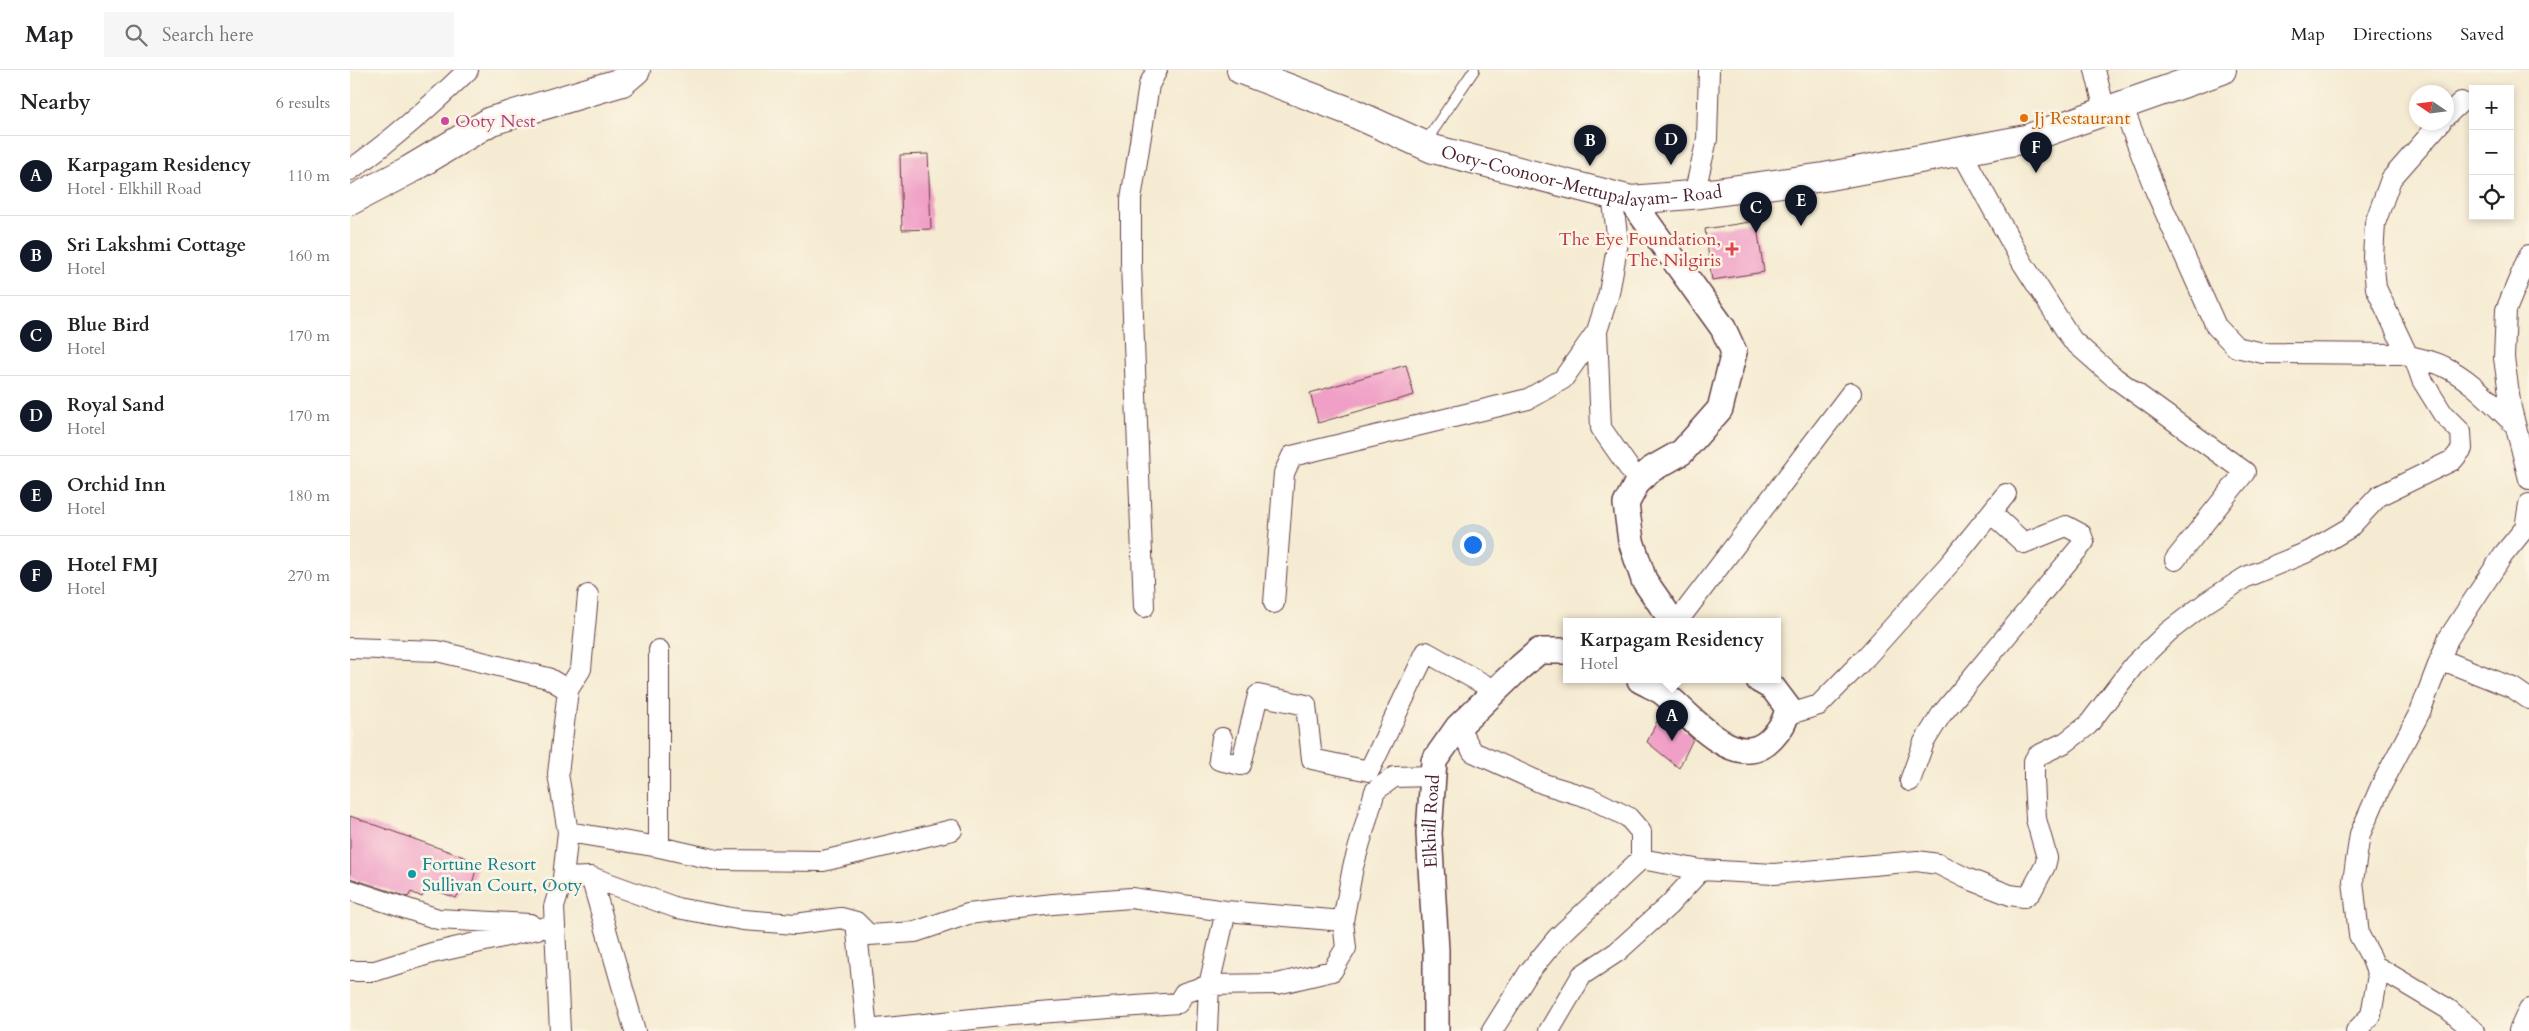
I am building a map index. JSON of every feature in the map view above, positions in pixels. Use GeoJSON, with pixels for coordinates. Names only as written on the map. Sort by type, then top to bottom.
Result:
{"type":"FeatureCollection","features":[{"type":"Feature","properties":{"kind":"highway"},"geometry":{"type":"LineString","coordinates":[[350,201],[409,170],[492,121],[622,82],[636,70]]}},
{"type":"Feature","properties":{"kind":"highway","name":"Ooty-Coonoor-Mettupalayam- Road"},"geometry":{"type":"LineString","coordinates":[[1241,70],[1349,111],[1433,150],[1622,198],[1694,195],[1824,177],[2026,139],[2222,70]]}},
{"type":"Feature","properties":{"kind":"street"},"geometry":{"type":"LineString","coordinates":[[350,170],[377,151],[437,100],[468,70]]}},
{"type":"Feature","properties":{"kind":"street"},"geometry":{"type":"LineString","coordinates":[[1144,608],[1131,263],[1131,198],[1149,84],[1157,70]]}},
{"type":"Feature","properties":{"kind":"street"},"geometry":{"type":"LineString","coordinates":[[1694,195],[1707,139],[1709,70]]}},
{"type":"Feature","properties":{"kind":"street"},"geometry":{"type":"LineString","coordinates":[[2094,70],[2156,192],[2216,326],[2236,347],[2263,353],[2411,357],[2443,366],[2462,378],[2515,425]]}},
{"type":"Feature","properties":{"kind":"street"},"geometry":{"type":"LineString","coordinates":[[2454,109],[2461,102]]}},
{"type":"Feature","properties":{"kind":"street"},"geometry":{"type":"LineString","coordinates":[[1641,859],[1701,870],[1774,874],[1917,861],[1938,864],[1966,878],[2010,895],[2024,897],[2031,892],[2045,866],[2046,858],[2036,819],[2034,761],[2037,756],[2066,742],[2088,725],[2134,665],[2168,632],[2208,602],[2246,577],[2310,551],[2349,528],[2379,496],[2453,460],[2462,449],[2461,432],[2443,414],[2427,389],[2376,288],[2373,257],[2375,223],[2391,179],[2434,130]]}},
{"type":"Feature","properties":{"kind":"street"},"geometry":{"type":"LineString","coordinates":[[1961,151],[2022,262],[2072,340],[2115,378],[2245,472],[2175,560]]}},
{"type":"Feature","properties":{"kind":"street"},"geometry":{"type":"LineString","coordinates":[[1274,603],[1284,474],[1292,456],[1528,399],[1564,379],[1597,331],[1609,293],[1618,242],[1622,198]]}},
{"type":"Feature","properties":{"kind":"street"},"geometry":{"type":"LineString","coordinates":[[1622,198],[1723,328],[1734,352],[1720,409],[1682,452],[1652,469],[1638,481],[1626,504],[1631,541],[1644,580],[1670,618]]}},
{"type":"Feature","properties":{"kind":"street"},"geometry":{"type":"LineString","coordinates":[[2527,262],[2506,310],[2504,358],[2515,425],[2528,468]]}},
{"type":"Feature","properties":{"kind":"street"},"geometry":{"type":"LineString","coordinates":[[1597,331],[1601,428],[1638,481]]}},
{"type":"Feature","properties":{"kind":"street"},"geometry":{"type":"LineString","coordinates":[[1680,618],[1851,393]]}},
{"type":"Feature","properties":{"kind":"street"},"geometry":{"type":"LineString","coordinates":[[1787,715],[1818,705],[1926,591],[2006,494]]}},
{"type":"Feature","properties":{"kind":"street"},"geometry":{"type":"LineString","coordinates":[[2356,1031],[2371,1015],[2378,975],[2359,935],[2353,881],[2360,834],[2381,786],[2420,712],[2448,639],[2503,555],[2525,528],[2529,504]]}},
{"type":"Feature","properties":{"kind":"street"},"geometry":{"type":"LineString","coordinates":[[1910,781],[1924,742],[1941,715],[2084,542],[2081,534],[2066,526],[2024,543],[1991,513]]}},
{"type":"Feature","properties":{"kind":"street"},"geometry":{"type":"LineString","coordinates":[[560,1031],[554,907],[563,878],[568,832],[558,774],[568,690],[581,669],[588,595]]}},
{"type":"Feature","properties":{"kind":"street"},"geometry":{"type":"LineString","coordinates":[[350,648],[437,651],[548,678],[568,690]]}},
{"type":"Feature","properties":{"kind":"street"},"geometry":{"type":"LineString","coordinates":[[659,847],[660,650]]}},
{"type":"Feature","properties":{"kind":"street","name":"Elkhill Road"},"geometry":{"type":"LineString","coordinates":[[1436,1031],[1436,950],[1429,833],[1434,761],[1458,727],[1539,651],[1563,651]]}},
{"type":"Feature","properties":{"kind":"street"},"geometry":{"type":"LineString","coordinates":[[1222,738],[1219,760],[1241,765],[1258,695],[1306,705],[1312,759],[1370,771],[1426,652],[1496,691]]}},
{"type":"Feature","properties":{"kind":"street"},"geometry":{"type":"LineString","coordinates":[[2440,659],[2514,688],[2529,699]]}},
{"type":"Feature","properties":{"kind":"street"},"geometry":{"type":"LineString","coordinates":[[1646,683],[1661,691],[1728,747],[1753,751],[1768,742],[1784,724],[1787,715],[1788,708],[1773,688],[1764,683]]}},
{"type":"Feature","properties":{"kind":"street"},"geometry":{"type":"LineString","coordinates":[[1458,727],[1473,752],[1544,784],[1590,798],[1628,817],[1641,832],[1641,859],[1557,938],[1529,972],[1492,1031]]}},
{"type":"Feature","properties":{"kind":"street"},"geometry":{"type":"LineString","coordinates":[[856,922],[867,1030],[1009,1023],[1178,1003],[1184,993],[1209,985],[1277,984],[1332,971],[1346,948],[1343,921],[1353,867],[1375,791],[1394,777],[1433,776]]}},
{"type":"Feature","properties":{"kind":"street"},"geometry":{"type":"LineString","coordinates":[[568,832],[659,847],[717,860],[823,861],[952,830]]}},
{"type":"Feature","properties":{"kind":"street"},"geometry":{"type":"LineString","coordinates":[[1549,1031],[1582,975],[1617,952],[1669,906],[1701,870]]}},
{"type":"Feature","properties":{"kind":"street"},"geometry":{"type":"LineString","coordinates":[[563,878],[591,877],[677,908],[743,920],[795,924],[841,918],[856,922],[869,935],[915,932],[968,914],[1053,904],[1131,898],[1226,911],[1343,921]]}},
{"type":"Feature","properties":{"kind":"street"},"geometry":{"type":"LineString","coordinates":[[591,877],[635,1031]]}},
{"type":"Feature","properties":{"kind":"street"},"geometry":{"type":"LineString","coordinates":[[350,890],[438,919],[555,925]]}},
{"type":"Feature","properties":{"kind":"street"},"geometry":{"type":"LineString","coordinates":[[1207,1031],[1209,985],[1226,911]]}},
{"type":"Feature","properties":{"kind":"street"},"geometry":{"type":"LineString","coordinates":[[350,971],[375,971],[432,953],[555,925]]}},
{"type":"Feature","properties":{"kind":"street"},"geometry":{"type":"LineString","coordinates":[[2374,965],[2448,1008],[2474,1031]]}},
{"type":"Feature","properties":{"kind":"street"},"geometry":{"type":"LineString","coordinates":[[2519,1031],[2529,1009]]}},
{"type":"Feature","properties":{"kind":"lane"},"geometry":{"type":"LineString","coordinates":[[1423,145],[1474,70]]}},
{"type":"Feature","properties":{"kind":"building"},"geometry":{"type":"Polygon","coordinates":[[[928,154],[931,229],[902,230],[900,155],[928,154]]]}},
{"type":"Feature","properties":{"kind":"building"},"geometry":{"type":"Polygon","coordinates":[[[1756,221],[1764,272],[1712,280],[1705,229],[1756,221]]]}},
{"type":"Feature","properties":{"kind":"building"},"geometry":{"type":"Polygon","coordinates":[[[1406,365],[1414,395],[1318,423],[1310,393],[1406,365]]]}},
{"type":"Feature","properties":{"kind":"building"},"geometry":{"type":"Polygon","coordinates":[[[1662,711],[1693,739],[1679,768],[1647,742],[1662,711]]]}},
{"type":"Feature","properties":{"kind":"building","name":"Fortune Resort Sullivan Court, Ooty"},"geometry":{"type":"Polygon","coordinates":[[[350,816],[478,862],[471,888],[463,886],[456,898],[427,887],[422,897],[411,892],[408,897],[350,878],[350,816]]]}},
{"type":"Feature","properties":{"kind":"place","name":"Jj Restaurant"},"geometry":{"type":"Point","coordinates":[2024,118]}},
{"type":"Feature","properties":{"kind":"place","name":"Ooty Nest"},"geometry":{"type":"Point","coordinates":[445,121]}},
{"type":"Feature","properties":{"kind":"place","name":"Royal Sand"},"geometry":{"type":"Point","coordinates":[1671,165]}},
{"type":"Feature","properties":{"kind":"place","name":"Sri Lakshmi Cottage"},"geometry":{"type":"Point","coordinates":[1590,166]}},
{"type":"Feature","properties":{"kind":"place","name":"Hotel FMJ"},"geometry":{"type":"Point","coordinates":[2036,173]}},
{"type":"Feature","properties":{"kind":"place","name":"Orchid Inn"},"geometry":{"type":"Point","coordinates":[1801,226]}},
{"type":"Feature","properties":{"kind":"place","name":"Blue Bird"},"geometry":{"type":"Point","coordinates":[1756,233]}},
{"type":"Feature","properties":{"kind":"place","name":"The Eye Foundation, The Nilgiris"},"geometry":{"type":"Point","coordinates":[1732,249]}},
{"type":"Feature","properties":{"kind":"place","name":"Karpagam Residency"},"geometry":{"type":"Point","coordinates":[1672,741]}},
{"type":"Feature","properties":{"kind":"place","name":"Fortune Resort Sullivan Court, Ooty"},"geometry":{"type":"Point","coordinates":[412,874]}}]}
